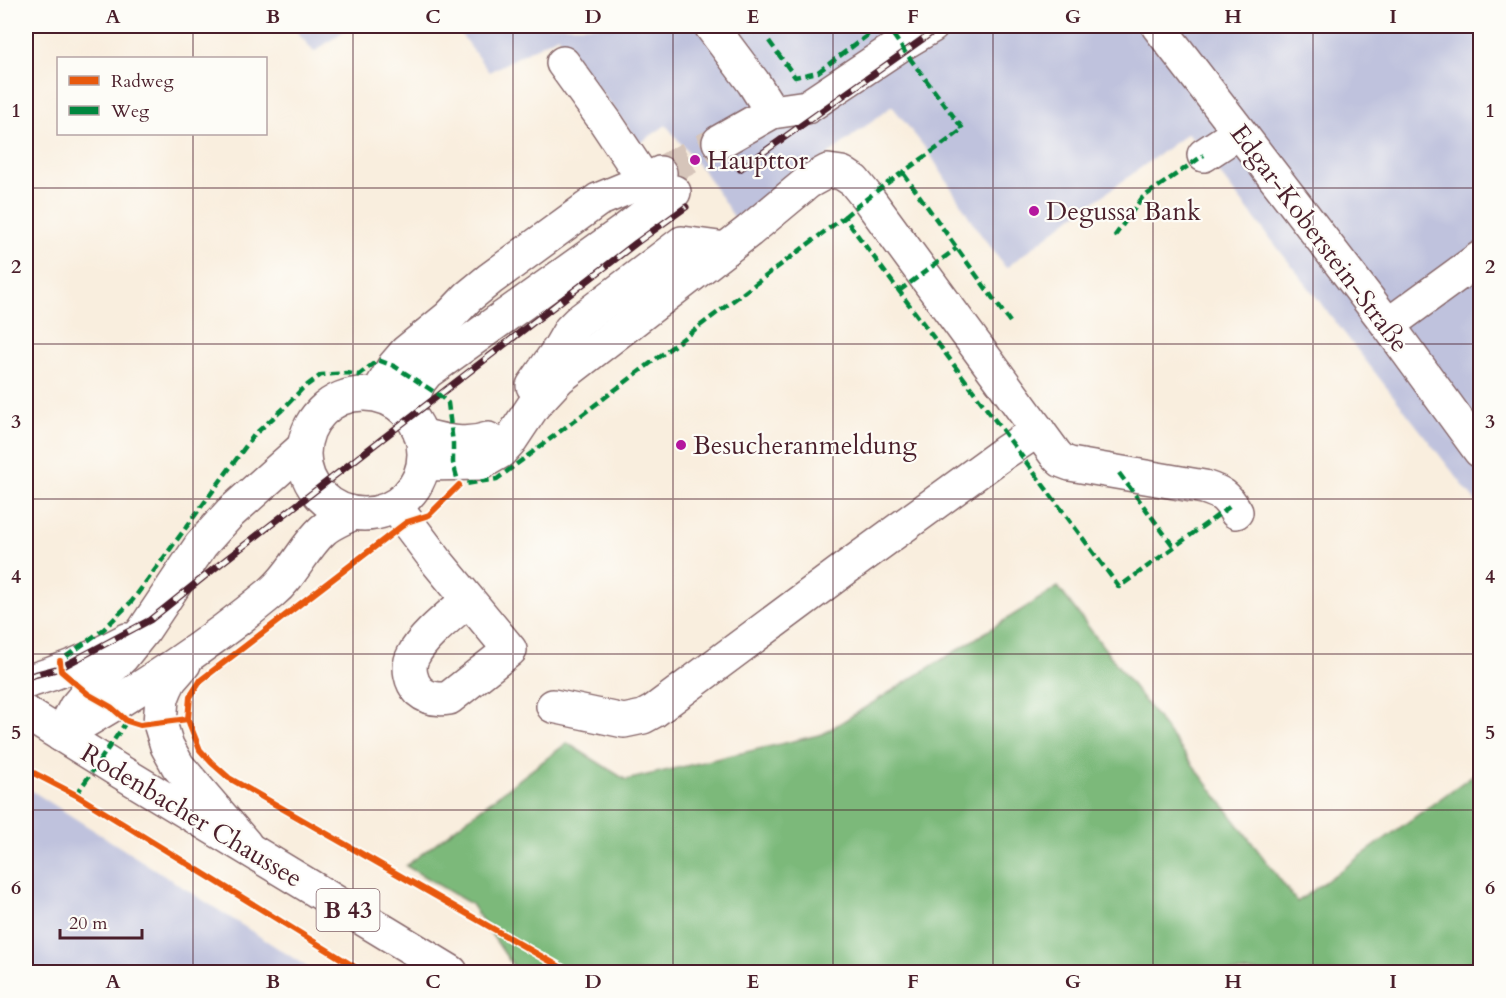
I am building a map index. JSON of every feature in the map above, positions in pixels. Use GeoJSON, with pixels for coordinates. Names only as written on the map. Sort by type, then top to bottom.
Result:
{"type":"FeatureCollection","features":[{"type":"Feature","properties":{"kind":"main road"},"geometry":{"type":"LineString","coordinates":[[711,26],[753,82],[772,112]]}},
{"type":"Feature","properties":{"kind":"main road"},"geometry":{"type":"LineString","coordinates":[[724,149],[772,112],[807,107],[932,26]]}},
{"type":"Feature","properties":{"kind":"main road","name":"Edgar-Koberstein-Straße"},"geometry":{"type":"LineString","coordinates":[[1158,26],[1388,325],[1480,451]]}},
{"type":"Feature","properties":{"kind":"main road"},"geometry":{"type":"LineString","coordinates":[[563,63],[605,121],[660,187]]}},
{"type":"Feature","properties":{"kind":"main road"},"geometry":{"type":"LineString","coordinates":[[1204,156],[1239,132]]}},
{"type":"Feature","properties":{"kind":"main road"},"geometry":{"type":"LineString","coordinates":[[660,187],[624,231],[427,372],[420,382],[417,437],[420,478],[408,496],[395,507],[381,513],[365,515],[351,514],[338,509],[315,490],[304,467],[304,447],[308,430],[325,407],[346,396],[377,395],[393,401],[417,437],[481,463],[500,452],[545,391],[559,378],[808,183],[828,171],[842,173],[854,182],[867,197],[1062,461],[1204,487],[1221,493],[1236,512]]}},
{"type":"Feature","properties":{"kind":"main road"},"geometry":{"type":"LineString","coordinates":[[377,395],[394,366],[406,352],[449,317],[489,279],[598,200],[660,187]]}},
{"type":"Feature","properties":{"kind":"main road"},"geometry":{"type":"LineString","coordinates":[[1388,325],[1480,258]]}},
{"type":"Feature","properties":{"kind":"main road"},"geometry":{"type":"LineString","coordinates":[[553,706],[624,721],[643,717],[654,711],[846,568],[1038,430]]}},
{"type":"Feature","properties":{"kind":"main road"},"geometry":{"type":"LineString","coordinates":[[61,735],[75,708],[144,630],[201,545],[230,513],[304,447]]}},
{"type":"Feature","properties":{"kind":"main road"},"geometry":{"type":"LineString","coordinates":[[395,507],[468,600]]}},
{"type":"Feature","properties":{"kind":"main road"},"geometry":{"type":"LineString","coordinates":[[61,735],[111,707],[197,650],[273,592],[290,574],[315,538],[326,527],[351,514]]}},
{"type":"Feature","properties":{"kind":"main road"},"geometry":{"type":"LineString","coordinates":[[26,682],[95,657],[144,630]]}},
{"type":"Feature","properties":{"kind":"main road"},"geometry":{"type":"LineString","coordinates":[[197,650],[170,680],[162,698],[160,723],[166,746],[178,766],[252,852]]}},
{"type":"Feature","properties":{"kind":"main road","name":"Rodenbacher Chaussee"},"geometry":{"type":"LineString","coordinates":[[27,717],[61,735],[451,972]]}},
{"type":"Feature","properties":{"kind":"shaded area"},"geometry":{"type":"Polygon","coordinates":[[[292,26],[351,26],[314,52],[292,26]]]}},
{"type":"Feature","properties":{"kind":"shaded area"},"geometry":{"type":"Polygon","coordinates":[[[455,26],[1480,26],[1480,507],[1188,133],[1074,215],[1006,268],[976,228],[930,154],[892,106],[738,223],[705,173],[666,125],[640,143],[558,36],[489,72],[455,26]]]}},
{"type":"Feature","properties":{"kind":"shaded area"},"geometry":{"type":"Polygon","coordinates":[[[26,787],[315,972],[26,972],[26,787]]]}},
{"type":"Feature","properties":{"kind":"green space"},"geometry":{"type":"Polygon","coordinates":[[[1058,587],[1297,902],[1480,770],[1480,956],[1454,972],[517,972],[471,904],[406,866],[567,743],[626,780],[823,734],[1058,587]]]}},
{"type":"Feature","properties":{"kind":"tunnel"},"geometry":{"type":"LineString","coordinates":[[660,173],[719,142]]}},
{"type":"Feature","properties":{"kind":"railway"},"geometry":{"type":"LineString","coordinates":[[740,169],[941,26]]}},
{"type":"Feature","properties":{"kind":"railway"},"geometry":{"type":"LineString","coordinates":[[26,677],[60,668],[150,620],[636,243],[686,207]]}},
{"type":"Feature","properties":{"kind":"marked path"},"geometry":{"type":"LineString","coordinates":[[769,41],[795,77],[818,72],[880,26]]}},
{"type":"Feature","properties":{"kind":"marked path"},"geometry":{"type":"LineString","coordinates":[[844,217],[963,129],[887,26]]}},
{"type":"Feature","properties":{"kind":"marked path"},"geometry":{"type":"LineString","coordinates":[[1114,237],[1142,198],[1204,155]]}},
{"type":"Feature","properties":{"kind":"marked path"},"geometry":{"type":"LineString","coordinates":[[903,173],[1010,322]]}},
{"type":"Feature","properties":{"kind":"marked path"},"geometry":{"type":"LineString","coordinates":[[456,489],[459,485],[497,479],[844,217],[1119,587],[1232,505]]}},
{"type":"Feature","properties":{"kind":"marked path"},"geometry":{"type":"LineString","coordinates":[[899,291],[957,248]]}},
{"type":"Feature","properties":{"kind":"marked path"},"geometry":{"type":"LineString","coordinates":[[60,667],[60,661],[104,629],[132,601],[254,435],[302,389],[321,375],[347,373],[359,375],[378,360],[394,366],[439,395],[448,403],[453,463],[459,485]]}},
{"type":"Feature","properties":{"kind":"marked path"},"geometry":{"type":"LineString","coordinates":[[1119,473],[1174,547]]}},
{"type":"Feature","properties":{"kind":"marked path"},"geometry":{"type":"LineString","coordinates":[[76,795],[127,721]]}},
{"type":"Feature","properties":{"kind":"cycle path"},"geometry":{"type":"LineString","coordinates":[[459,485],[429,515],[407,522],[201,680],[190,697],[188,719],[200,750],[229,778],[569,972]]}},
{"type":"Feature","properties":{"kind":"cycle path"},"geometry":{"type":"LineString","coordinates":[[60,661],[61,671],[88,694],[111,707],[127,721],[140,725],[188,719]]}},
{"type":"Feature","properties":{"kind":"cycle path"},"geometry":{"type":"LineString","coordinates":[[26,769],[76,795],[363,972]]}},
{"type":"Feature","properties":{"kind":"place","name":"Haupttor"},"geometry":{"type":"Point","coordinates":[695,160]}},
{"type":"Feature","properties":{"kind":"place","name":"Degussa Bank"},"geometry":{"type":"Point","coordinates":[1034,211]}},
{"type":"Feature","properties":{"kind":"place","name":"Besucheranmeldung"},"geometry":{"type":"Point","coordinates":[681,445]}}]}
